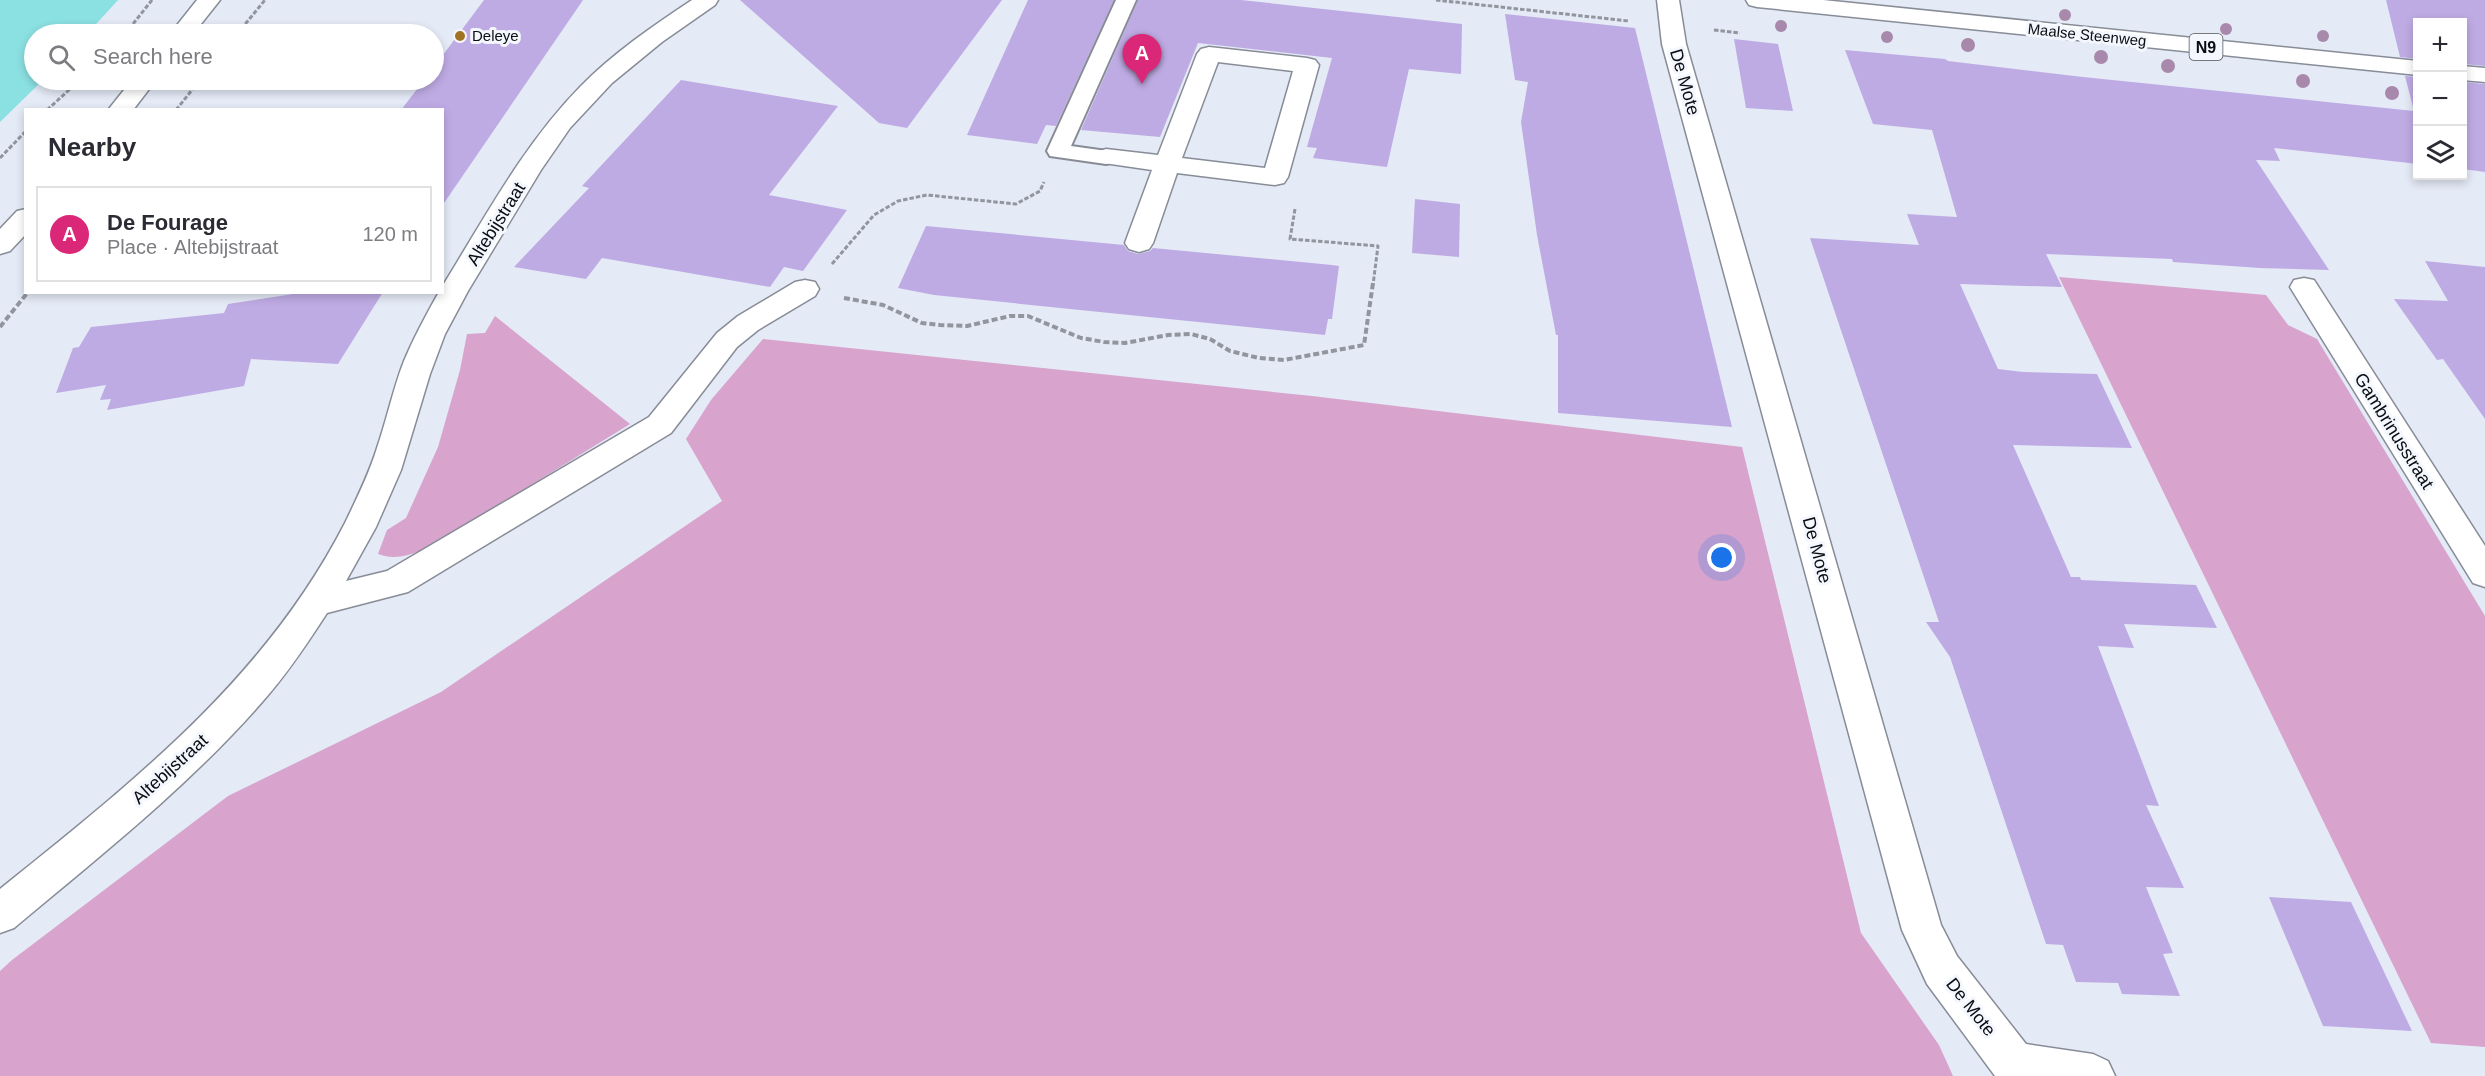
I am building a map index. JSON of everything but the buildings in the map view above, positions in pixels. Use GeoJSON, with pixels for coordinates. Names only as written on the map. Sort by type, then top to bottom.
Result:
{"type":"FeatureCollection","features":[{"type":"Feature","properties":{"kind":"street"},"geometry":{"type":"LineString","coordinates":[[189,24],[209,0]]}},
{"type":"Feature","properties":{"kind":"street","name":"Altebijstraat"},"geometry":{"type":"LineString","coordinates":[[0,914],[193,752],[268,670],[317,602],[359,530],[391,453],[423,352],[443,309],[546,144],[573,109],[612,69],[669,25],[707,0]]}},
{"type":"Feature","properties":{"kind":"street","name":"De Mote"},"geometry":{"type":"LineString","coordinates":[[1668,0],[1674,44],[1922,930],[1942,970],[2016,1070]]}},
{"type":"Feature","properties":{"kind":"street","name":"Maalse Steenweg"},"geometry":{"type":"LineString","coordinates":[[1757,0],[2413,67]]}},
{"type":"Feature","properties":{"kind":"street"},"geometry":{"type":"LineString","coordinates":[[1106,157],[1167,164],[1275,177],[1307,65],[1209,54],[1167,164],[1139,243]]}},
{"type":"Feature","properties":{"kind":"street"},"geometry":{"type":"LineString","coordinates":[[2467,73],[2485,75]]}},
{"type":"Feature","properties":{"kind":"street"},"geometry":{"type":"LineString","coordinates":[[122,108],[136,90]]}},
{"type":"Feature","properties":{"kind":"street"},"geometry":{"type":"LineString","coordinates":[[0,245],[24,219]]}},
{"type":"Feature","properties":{"kind":"street","name":"Gambrinusstraat"},"geometry":{"type":"LineString","coordinates":[[2304,287],[2485,574]]}},
{"type":"Feature","properties":{"kind":"street"},"geometry":{"type":"LineString","coordinates":[[317,602],[396,582],[660,425],[727,340],[748,323],[805,288]]}},
{"type":"Feature","properties":{"kind":"street"},"geometry":{"type":"LineString","coordinates":[[2016,1070],[2093,1076]]}},
{"type":"Feature","properties":{"kind":"lane"},"geometry":{"type":"LineString","coordinates":[[1106,157],[1058,151],[1126,0]]}},
{"type":"Feature","properties":{"kind":"path"},"geometry":{"type":"LineString","coordinates":[[133,24],[152,0]]}},
{"type":"Feature","properties":{"kind":"path"},"geometry":{"type":"LineString","coordinates":[[245,24],[265,0]]}},
{"type":"Feature","properties":{"kind":"path"},"geometry":{"type":"LineString","coordinates":[[49,108],[69,90]]}},
{"type":"Feature","properties":{"kind":"path"},"geometry":{"type":"LineString","coordinates":[[178,108],[192,90]]}},
{"type":"Feature","properties":{"kind":"path"},"geometry":{"type":"LineString","coordinates":[[0,158],[24,133]]}},
{"type":"Feature","properties":{"kind":"path"},"geometry":{"type":"LineString","coordinates":[[805,288],[819,279],[874,215],[898,201],[927,195],[1016,204],[1040,191],[1058,151]]}},
{"type":"Feature","properties":{"kind":"path"},"geometry":{"type":"LineString","coordinates":[[805,288],[883,305],[922,323],[967,326],[1010,316],[1028,316],[1081,338],[1125,343],[1168,335],[1191,334],[1210,339],[1230,351],[1258,358],[1284,360],[1364,345],[1378,246],[1290,238],[1296,210],[1275,177]]}},
{"type":"Feature","properties":{"kind":"path"},"geometry":{"type":"LineString","coordinates":[[0,327],[26,294]]}},
{"type":"Feature","properties":{"kind":"shaded area"},"geometry":{"type":"Polygon","coordinates":[[[2059,277],[2266,295],[2288,325],[2317,339],[2485,616],[2485,1047],[2431,1043],[2059,277]]]}},
{"type":"Feature","properties":{"kind":"shaded area"},"geometry":{"type":"Polygon","coordinates":[[[495,316],[630,424],[445,538],[413,554],[396,557],[378,554],[387,530],[406,518],[438,447],[460,370],[467,334],[485,333],[495,316]]]}},
{"type":"Feature","properties":{"kind":"shaded area"},"geometry":{"type":"Polygon","coordinates":[[[763,339],[1312,396],[1742,447],[1861,933],[1939,1045],[1953,1076],[0,1076],[0,971],[12,960],[228,796],[441,692],[722,501],[686,439],[711,400],[763,339]]]}},
{"type":"Feature","properties":{"kind":"water"},"geometry":{"type":"Polygon","coordinates":[[[0,0],[118,0],[96,24],[24,24],[24,90],[33,90],[0,122],[0,0]]]}},
{"type":"Feature","properties":{"kind":"place","name":"Deleye"},"geometry":{"type":"Point","coordinates":[460,36]}},
{"type":"Feature","properties":{"kind":"place","name":"De Fourage"},"geometry":{"type":"Point","coordinates":[1142,84]}}]}
